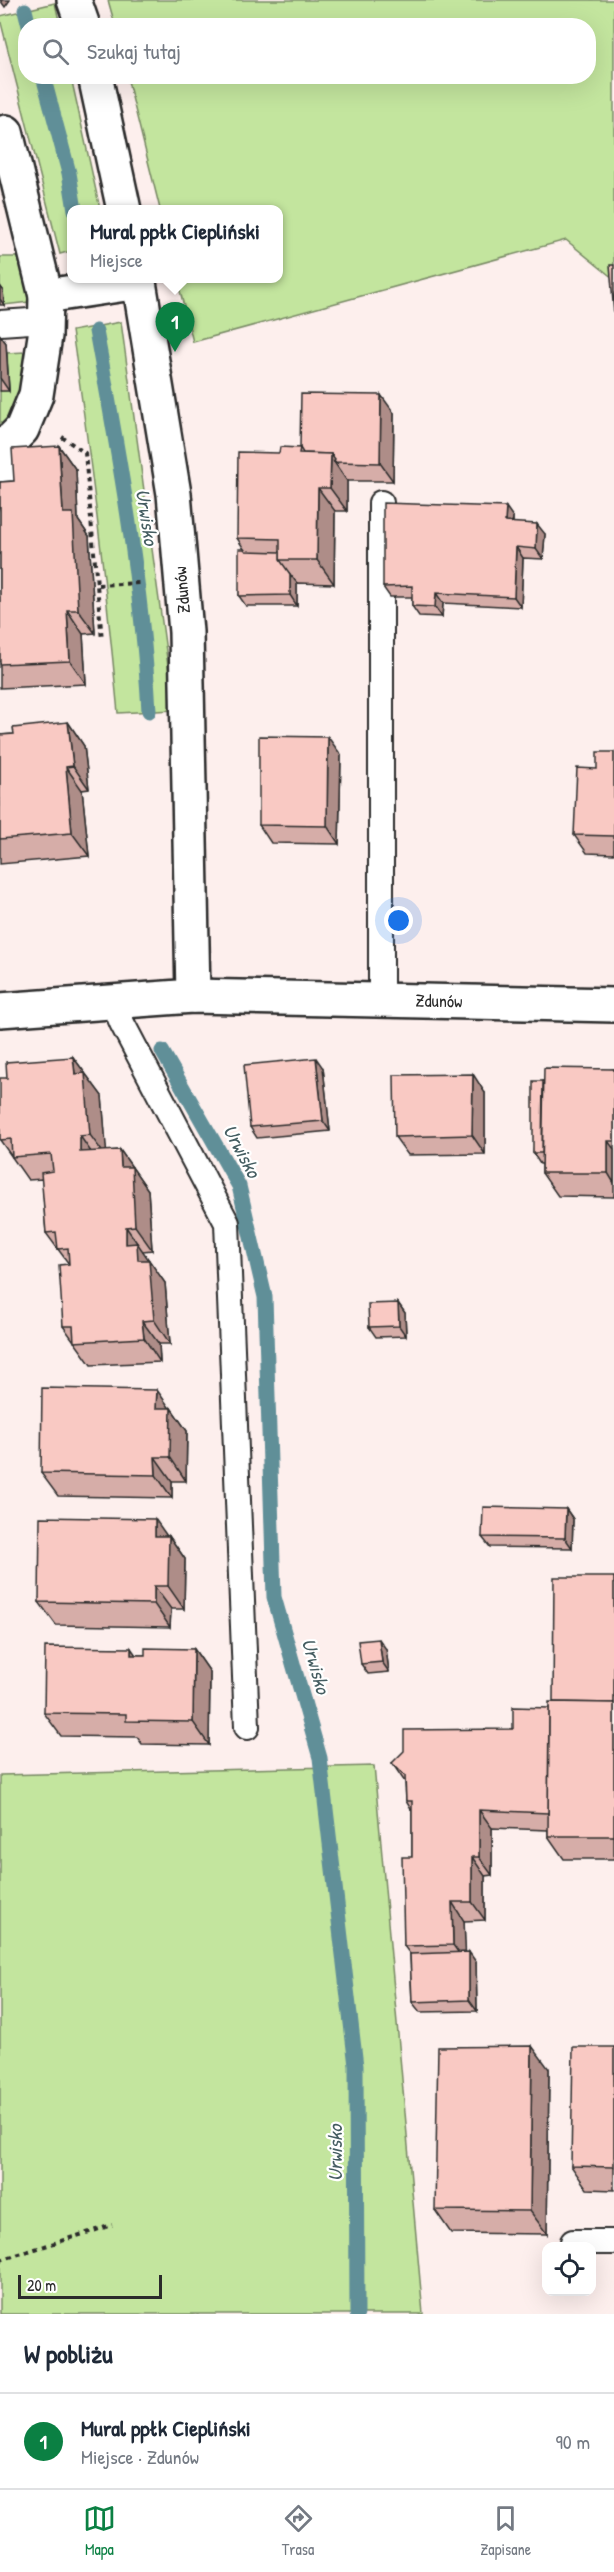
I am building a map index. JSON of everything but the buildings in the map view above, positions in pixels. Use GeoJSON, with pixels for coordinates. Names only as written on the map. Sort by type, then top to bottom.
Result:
{"type":"FeatureCollection","features":[{"type":"Feature","properties":{"kind":"street"},"geometry":{"type":"LineString","coordinates":[[75,0],[81,18]]}},
{"type":"Feature","properties":{"kind":"street"},"geometry":{"type":"LineString","coordinates":[[96,84],[123,205]]}},
{"type":"Feature","properties":{"kind":"street"},"geometry":{"type":"LineString","coordinates":[[0,447],[22,429],[29,415],[41,373],[46,308],[6,132]]}},
{"type":"Feature","properties":{"kind":"street","name":"Zdunów"},"geometry":{"type":"LineString","coordinates":[[46,308],[129,283]]}},
{"type":"Feature","properties":{"kind":"street","name":"Zdunów"},"geometry":{"type":"LineString","coordinates":[[139,283],[174,494],[186,632],[193,996]]}},
{"type":"Feature","properties":{"kind":"street","name":"Zdunów"},"geometry":{"type":"LineString","coordinates":[[0,1010],[193,996],[614,1005]]}},
{"type":"Feature","properties":{"kind":"lane"},"geometry":{"type":"LineString","coordinates":[[0,322],[46,308]]}},
{"type":"Feature","properties":{"kind":"lane"},"geometry":{"type":"LineString","coordinates":[[0,447],[6,464],[12,505]]}},
{"type":"Feature","properties":{"kind":"lane"},"geometry":{"type":"LineString","coordinates":[[381,503],[381,1000]]}},
{"type":"Feature","properties":{"kind":"lane"},"geometry":{"type":"LineString","coordinates":[[113,1001],[122,1023],[227,1223],[246,1727]]}},
{"type":"Feature","properties":{"kind":"lane"},"geometry":{"type":"LineString","coordinates":[[596,2242],[614,2242]]}},
{"type":"Feature","properties":{"kind":"path"},"geometry":{"type":"LineString","coordinates":[[29,415],[85,453],[102,640]]}},
{"type":"Feature","properties":{"kind":"path"},"geometry":{"type":"LineString","coordinates":[[0,2260],[112,2225]]}},
{"type":"Feature","properties":{"kind":"green space"},"geometry":{"type":"Polygon","coordinates":[[[108,0],[614,0],[614,279],[566,240],[193,342],[178,283],[283,283],[283,205],[159,205],[129,84],[596,84],[596,18],[113,18],[108,0]]]}},
{"type":"Feature","properties":{"kind":"green space"},"geometry":{"type":"Polygon","coordinates":[[[55,3],[58,18],[18,18],[18,84],[73,84],[99,205],[67,205],[67,252],[60,254],[0,19],[0,16],[55,3]]]}},
{"type":"Feature","properties":{"kind":"green space"},"geometry":{"type":"Polygon","coordinates":[[[0,257],[27,257],[29,302],[4,305],[3,290],[0,290],[0,257]]]}},
{"type":"Feature","properties":{"kind":"green space"},"geometry":{"type":"Polygon","coordinates":[[[121,322],[174,710],[118,713],[98,522],[72,331],[121,322]]]}},
{"type":"Feature","properties":{"kind":"green space"},"geometry":{"type":"Polygon","coordinates":[[[25,352],[25,373],[21,392],[7,419],[0,427],[0,391],[9,390],[7,353],[25,352]]]}},
{"type":"Feature","properties":{"kind":"green space"},"geometry":{"type":"Polygon","coordinates":[[[374,1766],[423,2314],[0,2314],[0,1775],[374,1766]]]}},
{"type":"Feature","properties":{"kind":"waterway","name":"Urwisko"},"geometry":{"type":"LineString","coordinates":[[25,10],[27,18]]}},
{"type":"Feature","properties":{"kind":"waterway","name":"Urwisko"},"geometry":{"type":"LineString","coordinates":[[45,84],[69,173],[74,205]]}},
{"type":"Feature","properties":{"kind":"waterway","name":"Urwisko"},"geometry":{"type":"LineString","coordinates":[[96,331],[135,567],[149,711]]}},
{"type":"Feature","properties":{"kind":"waterway","name":"Urwisko"},"geometry":{"type":"LineString","coordinates":[[162,1051],[239,1186],[265,1297],[274,1597],[320,1758],[356,2066],[357,2314]]}},
{"type":"Feature","properties":{"kind":"place","name":"Mural ppłk Ciepliński"},"geometry":{"type":"Point","coordinates":[175,352]}}]}
